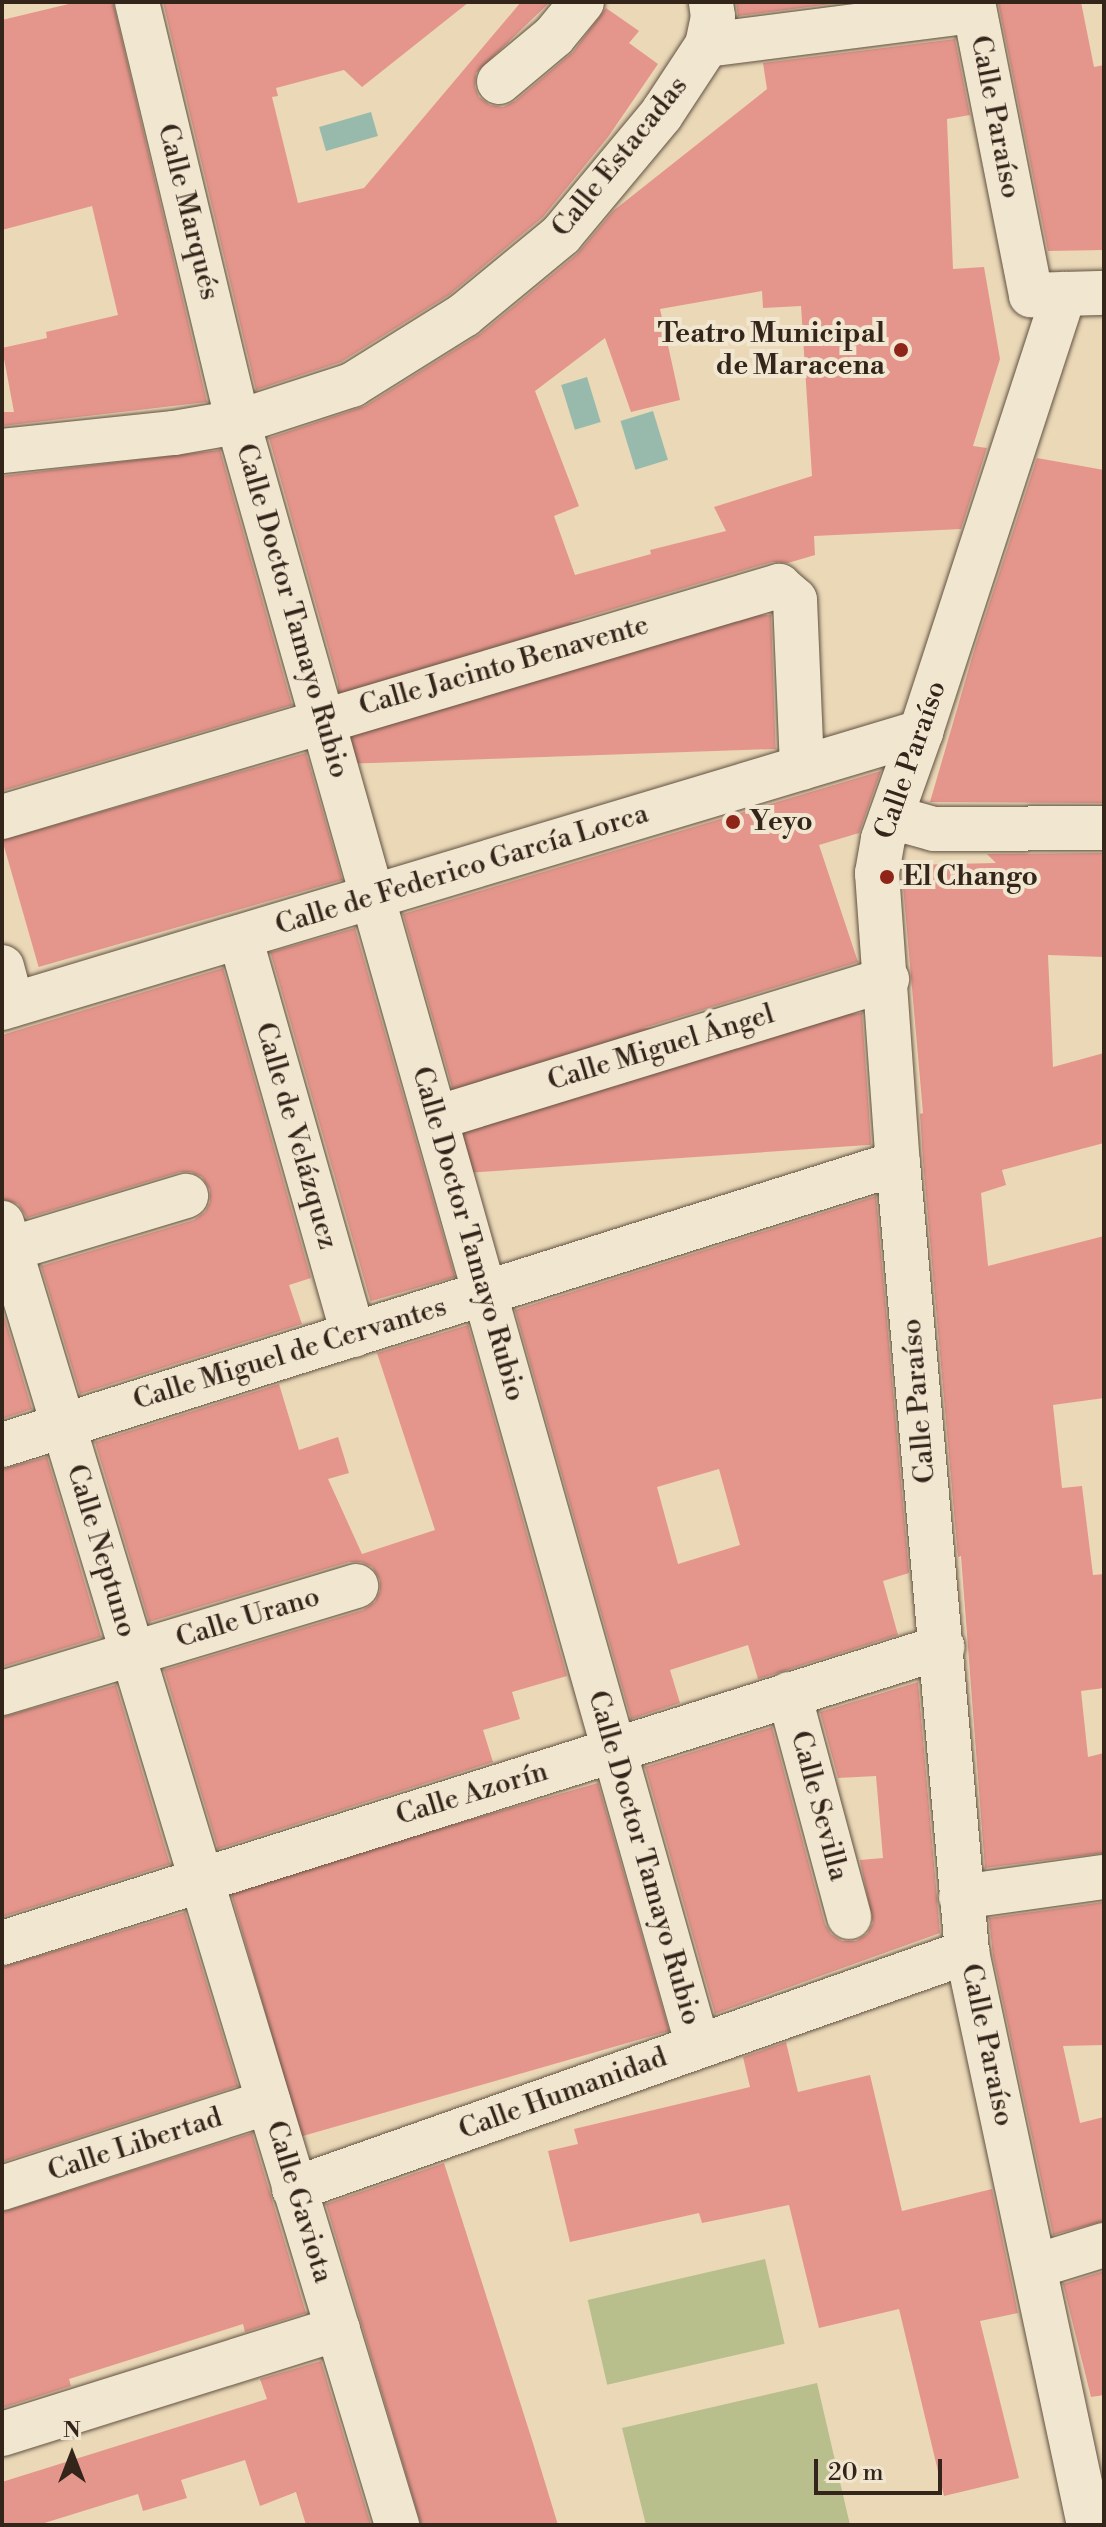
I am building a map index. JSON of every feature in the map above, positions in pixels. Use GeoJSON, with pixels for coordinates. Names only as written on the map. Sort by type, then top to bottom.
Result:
{"type":"FeatureCollection","features":[{"type":"Feature","properties":{"kind":"street","name":"Calle Marqués"},"geometry":{"type":"LineString","coordinates":[[137,2],[238,422]]}},
{"type":"Feature","properties":{"kind":"street"},"geometry":{"type":"LineString","coordinates":[[499,82],[554,36],[582,2]]}},
{"type":"Feature","properties":{"kind":"street","name":"Calle Estacadas"},"geometry":{"type":"LineString","coordinates":[[2,451],[143,437],[238,422],[352,385],[464,315],[561,235],[661,115],[707,45],[713,17],[711,2]]}},
{"type":"Feature","properties":{"kind":"street"},"geometry":{"type":"LineString","coordinates":[[707,45],[902,20],[973,6]]}},
{"type":"Feature","properties":{"kind":"street","name":"Calle Paraíso"},"geometry":{"type":"LineString","coordinates":[[973,6],[1031,295],[1084,294],[921,732],[891,817],[877,873],[898,1163],[967,1952],[1089,2525]]}},
{"type":"Feature","properties":{"kind":"street","name":"Calle Doctor Tamayo Rubio"},"geometry":{"type":"LineString","coordinates":[[238,422],[698,2046]]}},
{"type":"Feature","properties":{"kind":"street","name":"Calle Jacinto Benavente"},"geometry":{"type":"LineString","coordinates":[[2,817],[779,586],[795,600],[802,768]]}},
{"type":"Feature","properties":{"kind":"street","name":"Calle de Federico García Lorca"},"geometry":{"type":"LineString","coordinates":[[5,993],[240,937],[921,732]]}},
{"type":"Feature","properties":{"kind":"street"},"geometry":{"type":"LineString","coordinates":[[891,817],[934,829],[1104,828]]}},
{"type":"Feature","properties":{"kind":"street","name":"Calle de Velázquez"},"geometry":{"type":"LineString","coordinates":[[240,937],[353,1335]]}},
{"type":"Feature","properties":{"kind":"street","name":"Calle Miguel Ángel"},"geometry":{"type":"LineString","coordinates":[[436,1118],[887,979]]}},
{"type":"Feature","properties":{"kind":"street","name":"Calle Miguel de Cervantes"},"geometry":{"type":"LineString","coordinates":[[2,1445],[898,1163]]}},
{"type":"Feature","properties":{"kind":"street"},"geometry":{"type":"LineString","coordinates":[[6,1236],[186,1196]]}},
{"type":"Feature","properties":{"kind":"street","name":"Calle Neptuno"},"geometry":{"type":"LineString","coordinates":[[6,1236],[200,1879]]}},
{"type":"Feature","properties":{"kind":"street","name":"Calle Urano"},"geometry":{"type":"LineString","coordinates":[[2,1693],[356,1586]]}},
{"type":"Feature","properties":{"kind":"street","name":"Calle Azorín"},"geometry":{"type":"LineString","coordinates":[[2,1943],[942,1647]]}},
{"type":"Feature","properties":{"kind":"street","name":"Calle Sevilla"},"geometry":{"type":"LineString","coordinates":[[789,1694],[849,1917]]}},
{"type":"Feature","properties":{"kind":"street"},"geometry":{"type":"LineString","coordinates":[[961,1897],[1104,1877]]}},
{"type":"Feature","properties":{"kind":"street","name":"Calle Gaviota"},"geometry":{"type":"LineString","coordinates":[[200,1879],[397,2525]]}},
{"type":"Feature","properties":{"kind":"street","name":"Calle Humanidad"},"geometry":{"type":"LineString","coordinates":[[294,2189],[967,1952]]}},
{"type":"Feature","properties":{"kind":"street","name":"Calle Libertad"},"geometry":{"type":"LineString","coordinates":[[2,2188],[268,2102]]}},
{"type":"Feature","properties":{"kind":"street"},"geometry":{"type":"LineString","coordinates":[[1036,2266],[1104,2245]]}},
{"type":"Feature","properties":{"kind":"street"},"geometry":{"type":"LineString","coordinates":[[2,2434],[338,2329]]}},
{"type":"Feature","properties":{"kind":"green space"},"geometry":{"type":"Polygon","coordinates":[[[765,2259],[785,2344],[607,2385],[588,2300],[765,2259]]]}},
{"type":"Feature","properties":{"kind":"green space"},"geometry":{"type":"Polygon","coordinates":[[[817,2383],[850,2525],[646,2525],[622,2428],[817,2383]]]}},
{"type":"Feature","properties":{"kind":"shaded area"},"geometry":{"type":"Polygon","coordinates":[[[371,112],[378,136],[326,151],[319,127],[371,112]]]}},
{"type":"Feature","properties":{"kind":"shaded area"},"geometry":{"type":"Polygon","coordinates":[[[587,377],[601,422],[575,430],[561,385],[587,377]]]}},
{"type":"Feature","properties":{"kind":"shaded area"},"geometry":{"type":"Polygon","coordinates":[[[653,411],[668,460],[635,470],[620,421],[653,411]]]}},
{"type":"Feature","properties":{"kind":"building"},"geometry":{"type":"Polygon","coordinates":[[[77,2],[113,2],[207,402],[2,426],[2,412],[14,412],[2,348],[47,338],[46,332],[118,315],[92,206],[2,230],[2,20],[77,2]]]}},
{"type":"Feature","properties":{"kind":"building"},"geometry":{"type":"Polygon","coordinates":[[[163,2],[469,2],[362,87],[344,70],[276,88],[278,96],[272,97],[298,203],[364,188],[521,2],[550,2],[476,73],[475,87],[479,97],[490,105],[503,107],[515,101],[573,52],[606,8],[639,31],[629,43],[658,64],[608,137],[543,217],[449,295],[341,362],[256,390],[163,2]]]}},
{"type":"Feature","properties":{"kind":"building"},"geometry":{"type":"Polygon","coordinates":[[[736,2],[846,2],[738,16],[736,2]]]}},
{"type":"Feature","properties":{"kind":"building"},"geometry":{"type":"Polygon","coordinates":[[[998,2],[1081,2],[1094,67],[1104,65],[1104,250],[1048,251],[998,2]]]}},
{"type":"Feature","properties":{"kind":"building"},"geometry":{"type":"Polygon","coordinates":[[[955,39],[970,115],[947,119],[953,269],[984,267],[1000,359],[973,446],[987,448],[961,529],[814,536],[815,555],[788,563],[772,562],[340,690],[269,438],[365,406],[480,334],[577,254],[613,211],[767,89],[763,63],[955,39]],[[762,291],[660,309],[680,400],[631,412],[605,338],[535,391],[579,506],[554,516],[575,575],[651,554],[650,550],[726,531],[714,507],[812,476],[801,306],[763,308],[762,291]]]}},
{"type":"Feature","properties":{"kind":"building"},"geometry":{"type":"Polygon","coordinates":[[[220,450],[292,705],[2,791],[2,476],[220,450]]]}},
{"type":"Feature","properties":{"kind":"building"},"geometry":{"type":"Polygon","coordinates":[[[1037,458],[1104,470],[1104,803],[930,802],[976,644],[1037,458]]]}},
{"type":"Feature","properties":{"kind":"building"},"geometry":{"type":"Polygon","coordinates":[[[771,615],[776,749],[341,764],[336,630],[771,615]]]}},
{"type":"Feature","properties":{"kind":"building"},"geometry":{"type":"Polygon","coordinates":[[[306,753],[342,880],[39,967],[2,840],[306,753]]]}},
{"type":"Feature","properties":{"kind":"building"},"geometry":{"type":"Polygon","coordinates":[[[881,771],[859,833],[819,845],[858,962],[452,1087],[403,914],[881,771]]]}},
{"type":"Feature","properties":{"kind":"building"},"geometry":{"type":"Polygon","coordinates":[[[1104,853],[1104,957],[1048,955],[1053,1067],[1104,1053],[1104,1143],[1002,1170],[1006,1185],[981,1193],[988,1266],[1104,1236],[1104,1398],[1053,1405],[1062,1488],[1082,1486],[1093,1575],[1104,1574],[1104,1688],[1081,1691],[1088,1757],[1104,1753],[1104,1853],[985,1868],[961,1556],[958,1557],[923,1161],[920,1114],[923,1113],[902,874],[910,865],[996,863],[987,854],[1104,853]]]}},
{"type":"Feature","properties":{"kind":"building"},"geometry":{"type":"Polygon","coordinates":[[[355,928],[455,1277],[370,1301],[270,952],[355,928]]]}},
{"type":"Feature","properties":{"kind":"building"},"geometry":{"type":"Polygon","coordinates":[[[223,968],[311,1278],[289,1285],[302,1324],[80,1394],[41,1266],[194,1220],[205,1212],[210,1202],[210,1190],[202,1177],[191,1172],[180,1172],[27,1218],[18,1204],[2,1199],[2,1035],[223,968]]]}},
{"type":"Feature","properties":{"kind":"building"},"geometry":{"type":"Polygon","coordinates":[[[862,1013],[871,1145],[458,1174],[449,1042],[862,1013]]]}},
{"type":"Feature","properties":{"kind":"building"},"geometry":{"type":"Polygon","coordinates":[[[876,1196],[909,1573],[883,1581],[898,1635],[758,1679],[748,1645],[670,1670],[680,1703],[631,1719],[515,1310],[876,1196]],[[719,1469],[657,1487],[678,1564],[740,1545],[719,1469]]]}},
{"type":"Feature","properties":{"kind":"building"},"geometry":{"type":"Polygon","coordinates":[[[2,1309],[32,1409],[2,1419],[2,1309]]]}},
{"type":"Feature","properties":{"kind":"building"},"geometry":{"type":"Polygon","coordinates":[[[468,1325],[567,1676],[512,1692],[520,1719],[483,1730],[493,1762],[218,1849],[164,1670],[363,1610],[375,1602],[380,1591],[380,1580],[372,1567],[361,1562],[349,1562],[149,1622],[95,1442],[279,1384],[299,1450],[338,1437],[349,1473],[328,1479],[362,1554],[435,1530],[377,1353],[468,1325]]]}},
{"type":"Feature","properties":{"kind":"building"},"geometry":{"type":"Polygon","coordinates":[[[47,1457],[101,1637],[2,1667],[2,1469],[47,1457]]]}},
{"type":"Feature","properties":{"kind":"building"},"geometry":{"type":"Polygon","coordinates":[[[918,1682],[940,1933],[715,2014],[645,1767],[772,1727],[825,1924],[831,1934],[842,1941],[856,1941],[867,1934],[873,1923],[860,1860],[883,1858],[876,1776],[838,1778],[820,1712],[918,1682]]]}},
{"type":"Feature","properties":{"kind":"building"},"geometry":{"type":"Polygon","coordinates":[[[116,1685],[170,1864],[2,1917],[2,1717],[116,1685]]]}},
{"type":"Feature","properties":{"kind":"building"},"geometry":{"type":"Polygon","coordinates":[[[598,1783],[669,2031],[301,2137],[230,1889],[598,1783]]]}},
{"type":"Feature","properties":{"kind":"building"},"geometry":{"type":"Polygon","coordinates":[[[1104,1902],[1104,2045],[1063,2046],[1080,2123],[1104,2117],[1104,2221],[1053,2235],[993,1956],[989,1918],[1104,1902]]]}},
{"type":"Feature","properties":{"kind":"building"},"geometry":{"type":"Polygon","coordinates":[[[185,1912],[238,2086],[2,2162],[2,1967],[185,1912]]]}},
{"type":"Feature","properties":{"kind":"building"},"geometry":{"type":"Polygon","coordinates":[[[786,2042],[798,2092],[870,2075],[902,2211],[992,2189],[1018,2313],[980,2321],[1019,2478],[944,2496],[899,2309],[819,2328],[789,2205],[702,2223],[699,2213],[570,2242],[548,2151],[578,2144],[574,2129],[750,2087],[743,2057],[786,2042]]]}},
{"type":"Feature","properties":{"kind":"building"},"geometry":{"type":"Polygon","coordinates":[[[252,2133],[306,2313],[245,2332],[243,2324],[69,2379],[71,2386],[2,2408],[2,2212],[252,2133]]]}},
{"type":"Feature","properties":{"kind":"building"},"geometry":{"type":"Polygon","coordinates":[[[444,2163],[558,2525],[421,2525],[326,2204],[444,2163]]]}},
{"type":"Feature","properties":{"kind":"building"},"geometry":{"type":"Polygon","coordinates":[[[1104,2271],[1104,2395],[1091,2397],[1063,2284],[1104,2271]]]}},
{"type":"Feature","properties":{"kind":"building"},"geometry":{"type":"Polygon","coordinates":[[[321,2361],[371,2525],[306,2525],[296,2492],[260,2506],[245,2460],[181,2480],[187,2498],[143,2511],[138,2494],[38,2525],[2,2525],[2,2482],[267,2399],[260,2379],[321,2361]]]}},
{"type":"Feature","properties":{"kind":"place","name":"Teatro Municipal de Maracena"},"geometry":{"type":"Point","coordinates":[901,350]}},
{"type":"Feature","properties":{"kind":"place","name":"Yeyo"},"geometry":{"type":"Point","coordinates":[733,822]}},
{"type":"Feature","properties":{"kind":"place","name":"El Chango"},"geometry":{"type":"Point","coordinates":[887,877]}}]}
